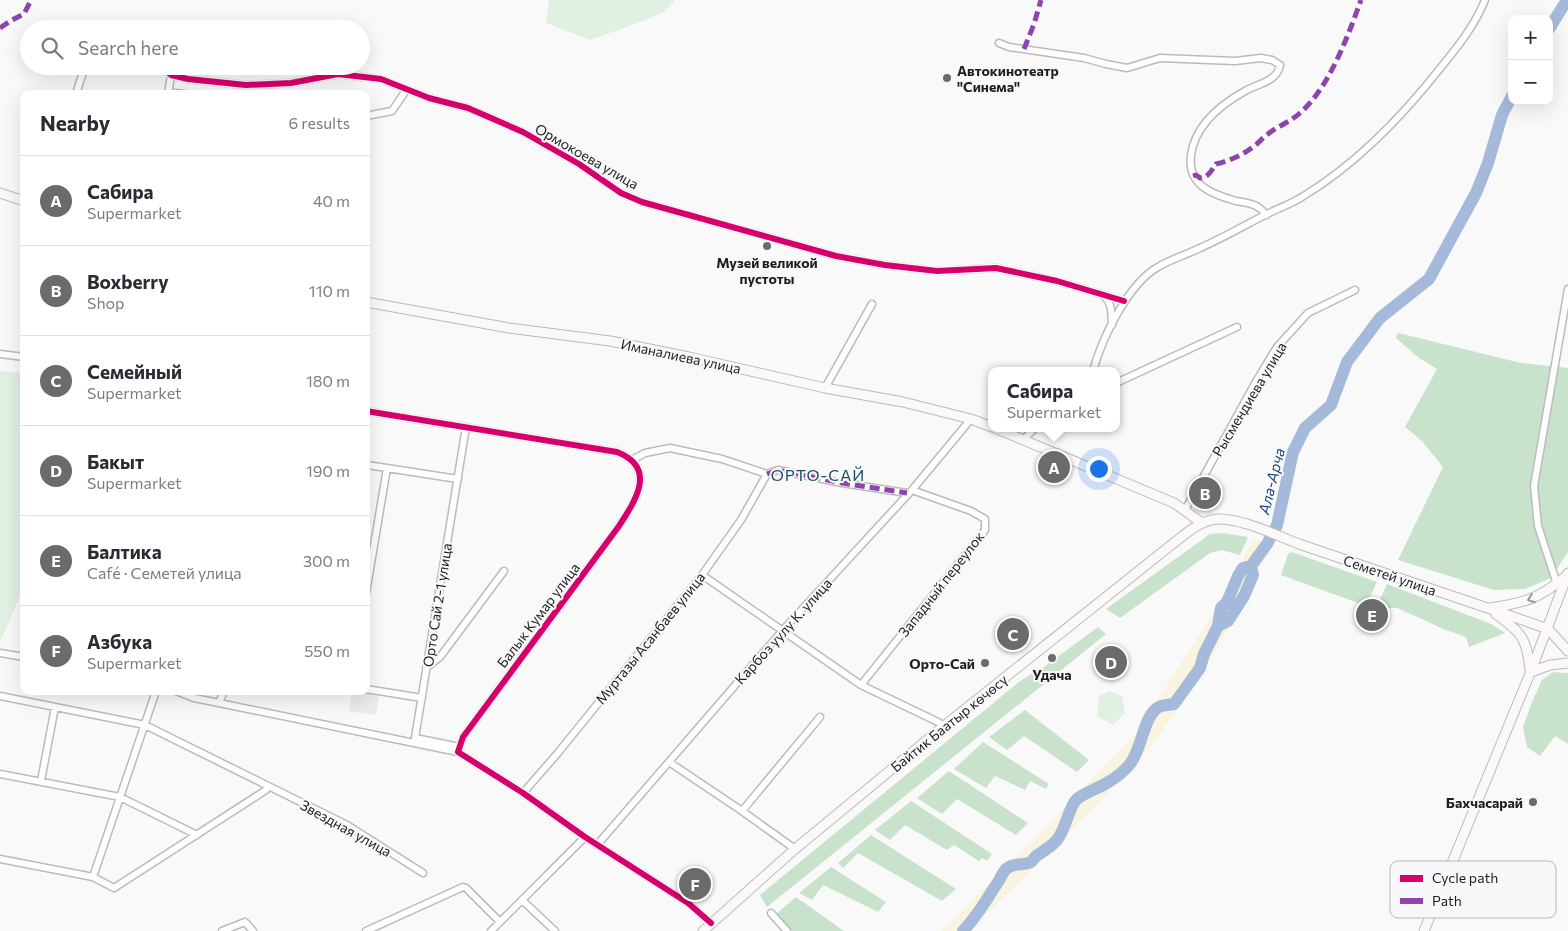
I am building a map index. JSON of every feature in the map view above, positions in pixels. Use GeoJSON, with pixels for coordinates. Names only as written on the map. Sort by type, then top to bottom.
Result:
{"type":"FeatureCollection","features":[{"type":"Feature","properties":{"kind":"main road"},"geometry":{"type":"LineString","coordinates":[[0,193],[20,200]]}},
{"type":"Feature","properties":{"kind":"main road","name":"Иманалиева улица"},"geometry":{"type":"LineString","coordinates":[[370,303],[509,328],[610,341],[825,388],[903,402],[972,419],[988,425]]}},
{"type":"Feature","properties":{"kind":"main road"},"geometry":{"type":"LineString","coordinates":[[1006,432],[1162,498],[1185,510],[1202,523]]}},
{"type":"Feature","properties":{"kind":"main road","name":"Семетей улица"},"geometry":{"type":"LineString","coordinates":[[1202,523],[1231,520],[1249,525],[1548,629],[1568,652]]}},
{"type":"Feature","properties":{"kind":"main road","name":"Байтик Баатыр көчөсү"},"geometry":{"type":"LineString","coordinates":[[703,931],[795,850],[944,726],[1195,526],[1202,523]]}},
{"type":"Feature","properties":{"kind":"main road"},"geometry":{"type":"LineString","coordinates":[[1488,608],[1529,600],[1545,593],[1568,574]]}},
{"type":"Feature","properties":{"kind":"main road"},"geometry":{"type":"LineString","coordinates":[[1453,861],[1531,672],[1568,574]]}},
{"type":"Feature","properties":{"kind":"main road"},"geometry":{"type":"LineString","coordinates":[[1488,608],[1516,628],[1527,647],[1531,672]]}},
{"type":"Feature","properties":{"kind":"main road"},"geometry":{"type":"LineString","coordinates":[[1531,672],[1550,665],[1568,663]]}},
{"type":"Feature","properties":{"kind":"main road"},"geometry":{"type":"LineString","coordinates":[[1424,931],[1429,918]]}},
{"type":"Feature","properties":{"kind":"street"},"geometry":{"type":"LineString","coordinates":[[1094,367],[1124,301],[1140,282],[1157,267],[1201,248],[1300,198],[1329,180],[1354,160],[1392,126],[1410,106],[1458,46],[1474,23],[1485,0]]}},
{"type":"Feature","properties":{"kind":"street"},"geometry":{"type":"LineString","coordinates":[[999,43],[1024,49],[1084,58],[1127,68],[1160,58],[1235,61],[1262,58],[1277,62],[1280,65],[1275,76],[1246,90],[1204,123],[1194,140],[1190,164],[1191,172],[1197,184],[1223,197],[1257,206],[1266,215]]}},
{"type":"Feature","properties":{"kind":"street"},"geometry":{"type":"LineString","coordinates":[[77,90],[82,75]]}},
{"type":"Feature","properties":{"kind":"street"},"geometry":{"type":"LineString","coordinates":[[168,90],[171,75]]}},
{"type":"Feature","properties":{"kind":"street","name":"Ормокоева улица"},"geometry":{"type":"LineString","coordinates":[[171,75],[188,79],[246,85],[292,84],[333,75]]}},
{"type":"Feature","properties":{"kind":"street","name":"Ормокоева улица"},"geometry":{"type":"LineString","coordinates":[[347,75],[381,79],[428,98],[468,108],[523,132],[579,164],[621,193],[642,202],[836,256],[885,265],[937,271],[996,268],[1057,281],[1124,301]]}},
{"type":"Feature","properties":{"kind":"street"},"geometry":{"type":"LineString","coordinates":[[370,115],[392,111],[407,89]]}},
{"type":"Feature","properties":{"kind":"street"},"geometry":{"type":"LineString","coordinates":[[1557,584],[1538,526],[1534,486],[1568,289]]}},
{"type":"Feature","properties":{"kind":"street","name":"Рысмендиева улица"},"geometry":{"type":"LineString","coordinates":[[1185,510],[1257,380],[1278,347],[1308,313],[1355,290]]}},
{"type":"Feature","properties":{"kind":"street"},"geometry":{"type":"LineString","coordinates":[[1103,295],[1109,300],[1112,326]]}},
{"type":"Feature","properties":{"kind":"street"},"geometry":{"type":"LineString","coordinates":[[825,388],[872,304]]}},
{"type":"Feature","properties":{"kind":"street"},"geometry":{"type":"LineString","coordinates":[[1120,381],[1237,326]]}},
{"type":"Feature","properties":{"kind":"street"},"geometry":{"type":"LineString","coordinates":[[0,354],[20,356]]}},
{"type":"Feature","properties":{"kind":"street"},"geometry":{"type":"LineString","coordinates":[[370,412],[617,452],[626,455],[632,460],[645,453],[670,448],[722,460],[767,474],[778,470],[842,483],[910,491]]}},
{"type":"Feature","properties":{"kind":"street","name":"Карбоз уулу К. улица"},"geometry":{"type":"LineString","coordinates":[[598,845],[783,630],[910,491],[972,419]]}},
{"type":"Feature","properties":{"kind":"street","name":"Орто Сай 2-1 улица"},"geometry":{"type":"LineString","coordinates":[[459,750],[416,738],[466,427]]}},
{"type":"Feature","properties":{"kind":"street"},"geometry":{"type":"LineString","coordinates":[[1024,439],[1031,432]]}},
{"type":"Feature","properties":{"kind":"street","name":"Балык Кумар улица"},"geometry":{"type":"LineString","coordinates":[[459,750],[463,736],[619,526],[632,505],[640,483],[638,468],[632,460]]}},
{"type":"Feature","properties":{"kind":"street"},"geometry":{"type":"LineString","coordinates":[[370,465],[458,479]]}},
{"type":"Feature","properties":{"kind":"street"},"geometry":{"type":"LineString","coordinates":[[370,569],[387,468]]}},
{"type":"Feature","properties":{"kind":"street","name":"Муртазы Асанбаев улица"},"geometry":{"type":"LineString","coordinates":[[523,794],[558,754],[702,575],[741,520],[767,474]]}},
{"type":"Feature","properties":{"kind":"street","name":"Западный переулок"},"geometry":{"type":"LineString","coordinates":[[860,685],[985,530],[984,519],[971,511],[910,491]]}},
{"type":"Feature","properties":{"kind":"street"},"geometry":{"type":"LineString","coordinates":[[426,668],[440,657],[504,571]]}},
{"type":"Feature","properties":{"kind":"street"},"geometry":{"type":"LineString","coordinates":[[702,575],[860,685],[944,726]]}},
{"type":"Feature","properties":{"kind":"street"},"geometry":{"type":"LineString","coordinates":[[0,653],[20,656]]}},
{"type":"Feature","properties":{"kind":"street"},"geometry":{"type":"LineString","coordinates":[[370,689],[422,698]]}},
{"type":"Feature","properties":{"kind":"street"},"geometry":{"type":"LineString","coordinates":[[93,877],[155,695]]}},
{"type":"Feature","properties":{"kind":"street"},"geometry":{"type":"LineString","coordinates":[[186,695],[459,750],[585,838],[688,902],[711,922]]}},
{"type":"Feature","properties":{"kind":"street"},"geometry":{"type":"LineString","coordinates":[[219,703],[222,695]]}},
{"type":"Feature","properties":{"kind":"street","name":"Звездная улица"},"geometry":{"type":"LineString","coordinates":[[0,696],[144,725],[347,825],[424,873]]}},
{"type":"Feature","properties":{"kind":"street"},"geometry":{"type":"LineString","coordinates":[[41,782],[55,707]]}},
{"type":"Feature","properties":{"kind":"street"},"geometry":{"type":"LineString","coordinates":[[742,811],[820,716]]}},
{"type":"Feature","properties":{"kind":"street"},"geometry":{"type":"LineString","coordinates":[[669,762],[742,811],[795,850]]}},
{"type":"Feature","properties":{"kind":"street"},"geometry":{"type":"LineString","coordinates":[[0,774],[120,797],[197,834]]}},
{"type":"Feature","properties":{"kind":"street"},"geometry":{"type":"LineString","coordinates":[[0,859],[93,877],[114,888],[266,790],[268,786]]}},
{"type":"Feature","properties":{"kind":"street"},"geometry":{"type":"LineString","coordinates":[[491,931],[585,838]]}},
{"type":"Feature","properties":{"kind":"street"},"geometry":{"type":"LineString","coordinates":[[366,931],[463,887],[500,922]]}},
{"type":"Feature","properties":{"kind":"street"},"geometry":{"type":"LineString","coordinates":[[522,900],[555,931]]}},
{"type":"Feature","properties":{"kind":"street"},"geometry":{"type":"LineString","coordinates":[[771,913],[787,931]]}},
{"type":"Feature","properties":{"kind":"street"},"geometry":{"type":"LineString","coordinates":[[222,931],[245,922],[253,931]]}},
{"type":"Feature","properties":{"kind":"shaded area"},"geometry":{"type":"Polygon","coordinates":[[[351,695],[379,696],[376,715],[349,711],[351,695]]]}},
{"type":"Feature","properties":{"kind":"green space"},"geometry":{"type":"Polygon","coordinates":[[[549,0],[675,0],[665,11],[646,20],[590,40],[546,23],[549,0]]]}},
{"type":"Feature","properties":{"kind":"green space"},"geometry":{"type":"Polygon","coordinates":[[[1398,333],[1521,363],[1568,368],[1568,552],[1551,578],[1525,589],[1494,590],[1398,560],[1443,467],[1422,441],[1405,427],[1437,369],[1419,358],[1396,338],[1398,333]]]}},
{"type":"Feature","properties":{"kind":"green space"},"geometry":{"type":"Polygon","coordinates":[[[0,371],[20,373],[20,596],[0,642],[0,371]]]}},
{"type":"Feature","properties":{"kind":"green space"},"geometry":{"type":"Polygon","coordinates":[[[1223,533],[1248,537],[1240,555],[1222,550],[1210,553],[1120,618],[1106,609],[1210,534],[1223,533]]]}},
{"type":"Feature","properties":{"kind":"green space"},"geometry":{"type":"Polygon","coordinates":[[[1292,552],[1377,582],[1367,603],[1358,603],[1281,575],[1288,554],[1292,552]]]}},
{"type":"Feature","properties":{"kind":"green space"},"geometry":{"type":"Polygon","coordinates":[[[1387,584],[1491,624],[1505,633],[1469,647],[1466,637],[1443,629],[1397,608],[1376,608],[1387,584]]]}},
{"type":"Feature","properties":{"kind":"green space"},"geometry":{"type":"Polygon","coordinates":[[[1098,627],[1106,634],[767,907],[760,895],[1020,681],[1044,667],[1098,627]]]}},
{"type":"Feature","properties":{"kind":"green space"},"geometry":{"type":"Polygon","coordinates":[[[1553,672],[1568,673],[1568,744],[1555,736],[1540,756],[1527,747],[1523,727],[1542,680],[1553,672]]]}},
{"type":"Feature","properties":{"kind":"green space"},"geometry":{"type":"Polygon","coordinates":[[[1109,691],[1122,696],[1125,713],[1113,725],[1097,716],[1099,696],[1109,691]]]}},
{"type":"Feature","properties":{"kind":"green space"},"geometry":{"type":"Polygon","coordinates":[[[1025,710],[1089,760],[1077,772],[1024,736],[1007,750],[989,737],[1025,710]]]}},
{"type":"Feature","properties":{"kind":"green space"},"geometry":{"type":"Polygon","coordinates":[[[983,742],[1049,784],[1046,789],[1030,781],[1025,790],[995,776],[986,788],[954,769],[983,742]]]}},
{"type":"Feature","properties":{"kind":"green space"},"geometry":{"type":"Polygon","coordinates":[[[949,771],[1028,823],[1016,835],[957,799],[942,814],[917,798],[949,771]]]}},
{"type":"Feature","properties":{"kind":"green space"},"geometry":{"type":"Polygon","coordinates":[[[911,801],[992,854],[987,861],[982,858],[979,861],[954,845],[947,850],[905,825],[890,840],[875,830],[911,801]]]}},
{"type":"Feature","properties":{"kind":"green space"},"geometry":{"type":"Polygon","coordinates":[[[871,835],[956,889],[942,901],[858,853],[843,868],[838,863],[871,835]]]}},
{"type":"Feature","properties":{"kind":"green space"},"geometry":{"type":"Polygon","coordinates":[[[831,867],[886,902],[878,912],[823,885],[812,900],[799,893],[831,867]]]}},
{"type":"Feature","properties":{"kind":"green space"},"geometry":{"type":"Polygon","coordinates":[[[796,897],[844,931],[792,931],[776,914],[796,897]]]}},
{"type":"Feature","properties":{"kind":"sand"},"geometry":{"type":"Polygon","coordinates":[[[1253,538],[1270,545],[1246,602],[1182,703],[1151,746],[1134,766],[1041,861],[969,931],[941,931],[1046,827],[1135,734],[1227,592],[1253,538]]]}},
{"type":"Feature","properties":{"kind":"waterway","name":"Ала-Арча"},"geometry":{"type":"LineString","coordinates":[[1553,23],[1567,0]]}},
{"type":"Feature","properties":{"kind":"waterway","name":"Ала-Арча"},"geometry":{"type":"LineString","coordinates":[[963,931],[980,910],[1006,869],[1031,862],[1036,856],[1052,845],[1063,830],[1074,802],[1113,779],[1128,766],[1134,758],[1146,724],[1154,711],[1161,706],[1174,704],[1200,668],[1204,654],[1218,626],[1228,621],[1244,596],[1253,575],[1251,566],[1267,544],[1277,525],[1293,452],[1305,428],[1331,405],[1347,362],[1380,318],[1429,279],[1476,193],[1488,163],[1502,115],[1508,104]]}},
{"type":"Feature","properties":{"kind":"waterway"},"geometry":{"type":"LineString","coordinates":[[1218,626],[1221,608],[1227,602],[1238,576],[1243,568],[1251,566]]}},
{"type":"Feature","properties":{"kind":"marked path"},"geometry":{"type":"LineString","coordinates":[[0,28],[24,14],[31,0]]}},
{"type":"Feature","properties":{"kind":"marked path"},"geometry":{"type":"LineString","coordinates":[[1024,49],[1041,0]]}},
{"type":"Feature","properties":{"kind":"marked path"},"geometry":{"type":"LineString","coordinates":[[1193,176],[1205,177],[1216,164],[1245,152],[1272,131],[1300,113],[1320,90],[1329,76],[1361,0]]}},
{"type":"Feature","properties":{"kind":"marked path"},"geometry":{"type":"LineString","coordinates":[[767,474],[778,470],[842,483],[907,493]]}},
{"type":"Feature","properties":{"kind":"cycle path"},"geometry":{"type":"LineString","coordinates":[[171,75],[188,79],[246,85],[291,83],[333,75]]}},
{"type":"Feature","properties":{"kind":"cycle path"},"geometry":{"type":"LineString","coordinates":[[347,75],[381,79],[429,98],[468,108],[523,132],[579,164],[621,193],[642,202],[836,256],[885,265],[937,271],[996,268],[1057,281],[1124,301]]}},
{"type":"Feature","properties":{"kind":"cycle path"},"geometry":{"type":"LineString","coordinates":[[370,412],[617,452],[630,459],[637,467],[640,476],[636,496],[619,526],[463,737],[458,752],[688,903],[711,923]]}},
{"type":"Feature","properties":{"kind":"place","name":"Автокинотеатр \"Синема\""},"geometry":{"type":"Point","coordinates":[947,78]}},
{"type":"Feature","properties":{"kind":"place","name":"Музей великой пустоты"},"geometry":{"type":"Point","coordinates":[767,246]}},
{"type":"Feature","properties":{"kind":"place","name":"Сабира"},"geometry":{"type":"Point","coordinates":[1054,467]}},
{"type":"Feature","properties":{"kind":"place","name":"Boxberry"},"geometry":{"type":"Point","coordinates":[1205,493]}},
{"type":"Feature","properties":{"kind":"place","name":"Балтика"},"geometry":{"type":"Point","coordinates":[1372,615]}},
{"type":"Feature","properties":{"kind":"place","name":"Семейный"},"geometry":{"type":"Point","coordinates":[1013,634]}},
{"type":"Feature","properties":{"kind":"place","name":"Удача"},"geometry":{"type":"Point","coordinates":[1052,658]}},
{"type":"Feature","properties":{"kind":"place","name":"Бакыт"},"geometry":{"type":"Point","coordinates":[1111,662]}},
{"type":"Feature","properties":{"kind":"place","name":"Орто-Сай"},"geometry":{"type":"Point","coordinates":[985,663]}},
{"type":"Feature","properties":{"kind":"place","name":"Бахчасарай"},"geometry":{"type":"Point","coordinates":[1533,802]}},
{"type":"Feature","properties":{"kind":"place","name":"Азбука"},"geometry":{"type":"Point","coordinates":[695,884]}},
{"type":"Feature","properties":{"kind":"district","name":"ОРТО-САЙ"},"geometry":{"type":"Point","coordinates":[818,474]}}]}
